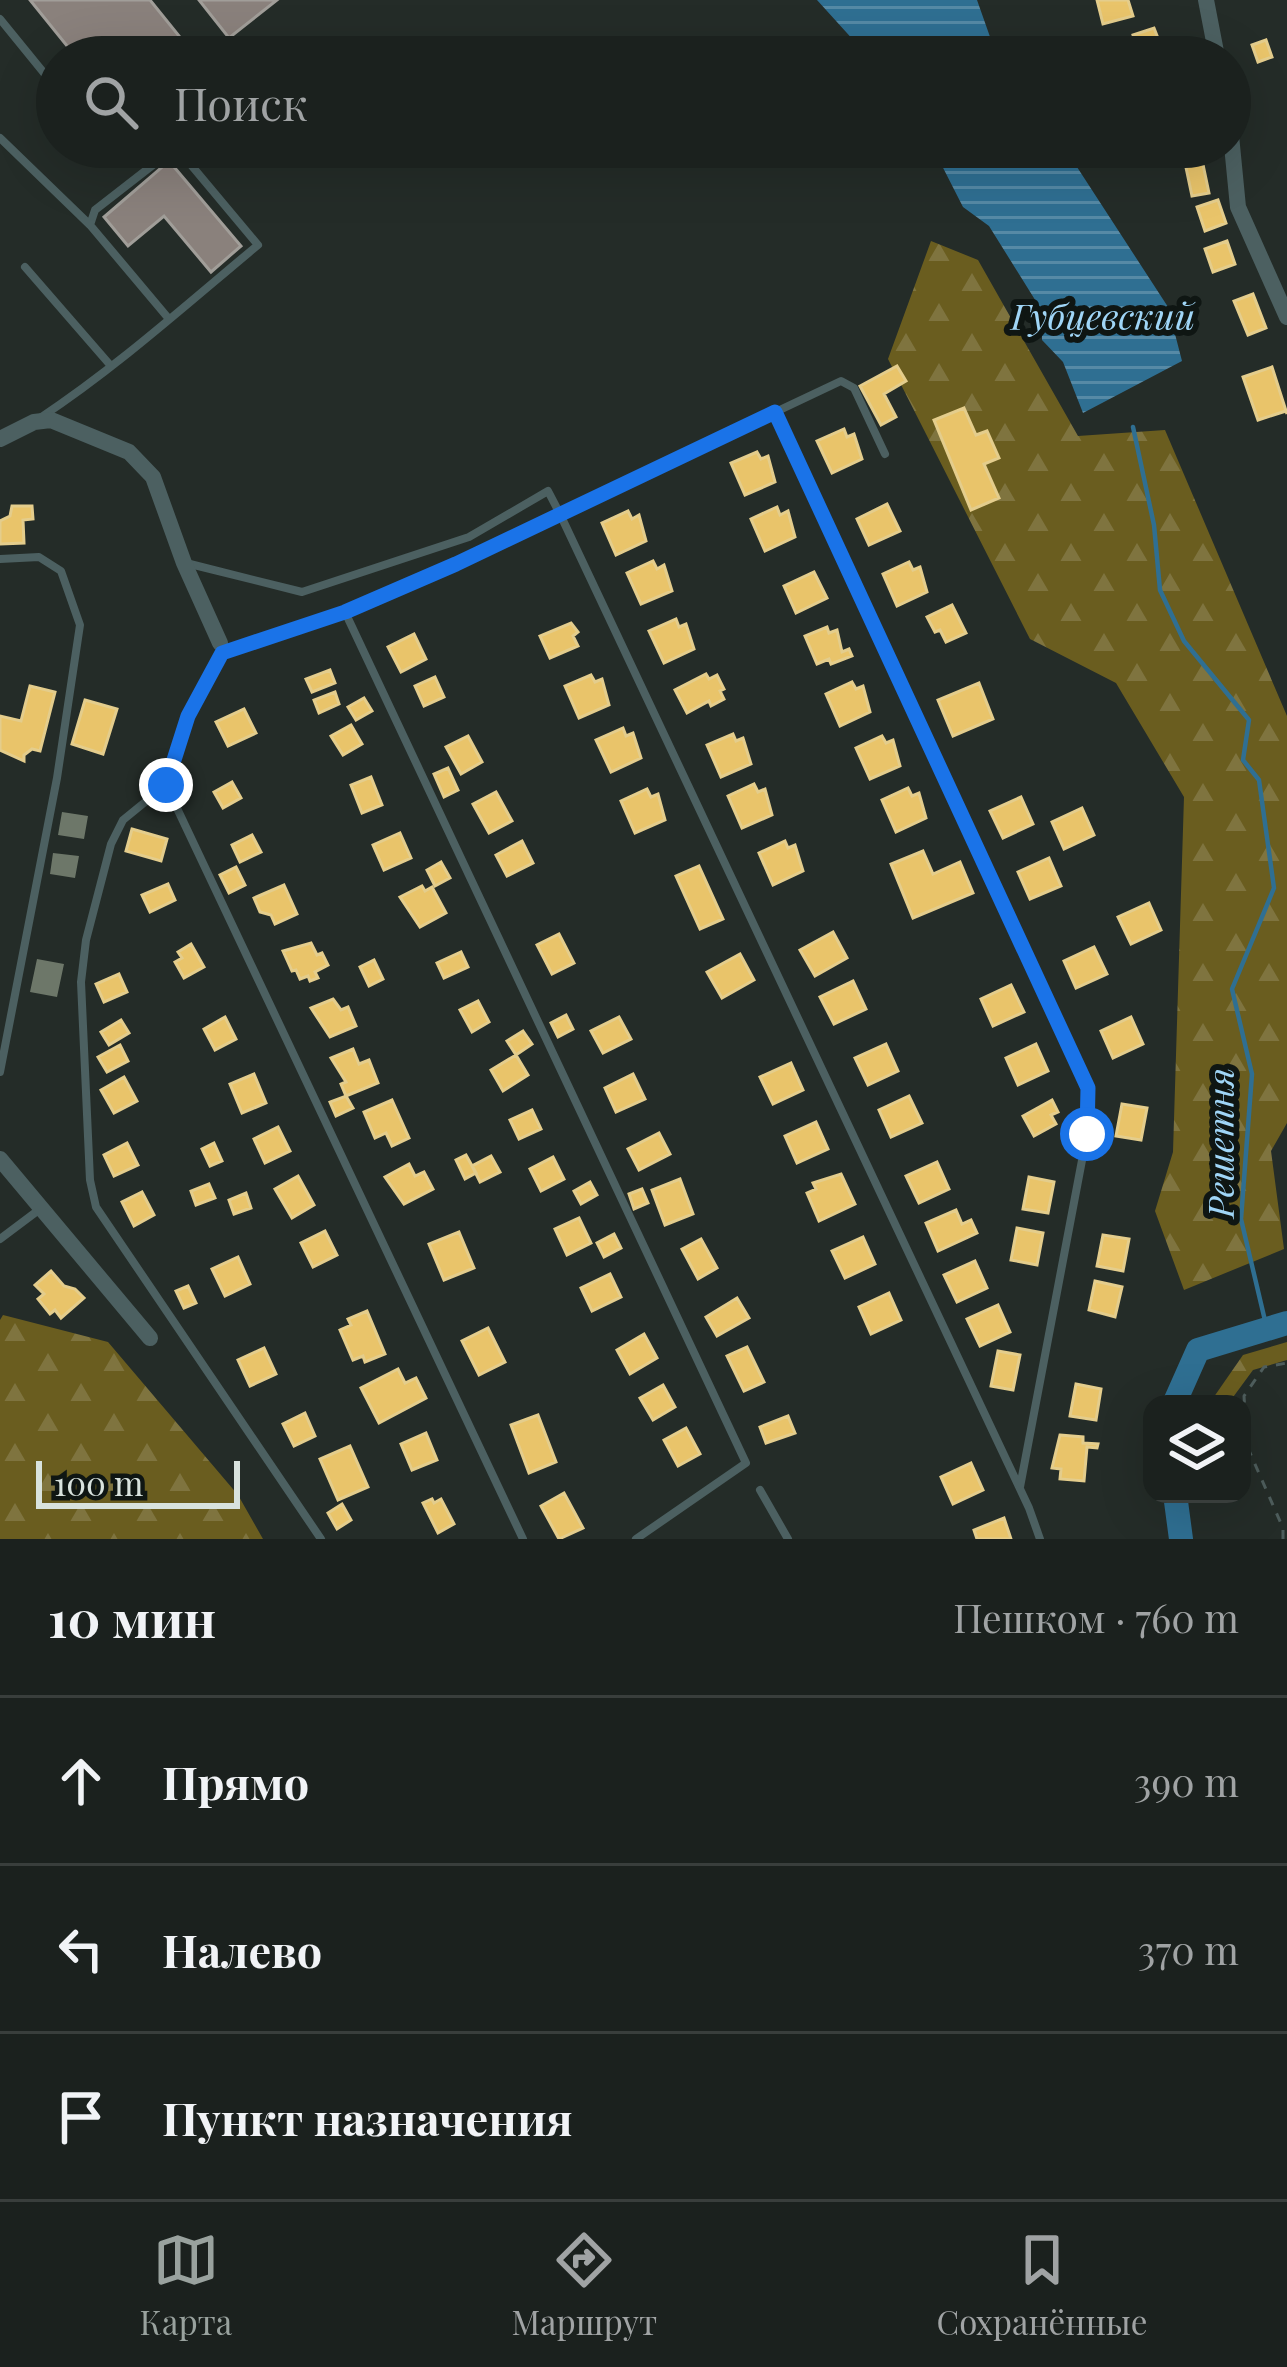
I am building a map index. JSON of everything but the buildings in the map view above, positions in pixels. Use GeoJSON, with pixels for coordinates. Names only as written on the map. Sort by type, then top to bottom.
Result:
{"type":"FeatureCollection","features":[{"type":"Feature","properties":{"kind":"street"},"geometry":{"type":"LineString","coordinates":[[1206,0],[1213,36]]}},
{"type":"Feature","properties":{"kind":"street"},"geometry":{"type":"LineString","coordinates":[[1234,168],[1238,207],[1287,317]]}},
{"type":"Feature","properties":{"kind":"street"},"geometry":{"type":"LineString","coordinates":[[0,439],[34,422],[51,420],[129,452],[153,477],[221,648]]}},
{"type":"Feature","properties":{"kind":"street"},"geometry":{"type":"LineString","coordinates":[[0,1159],[150,1338]]}},
{"type":"Feature","properties":{"kind":"lane"},"geometry":{"type":"LineString","coordinates":[[0,19],[36,63]]}},
{"type":"Feature","properties":{"kind":"lane"},"geometry":{"type":"LineString","coordinates":[[0,139],[90,225],[169,319]]}},
{"type":"Feature","properties":{"kind":"lane"},"geometry":{"type":"LineString","coordinates":[[90,225],[95,210],[150,168]]}},
{"type":"Feature","properties":{"kind":"lane"},"geometry":{"type":"LineString","coordinates":[[34,422],[111,366],[258,245],[193,168]]}},
{"type":"Feature","properties":{"kind":"lane"},"geometry":{"type":"LineString","coordinates":[[25,267],[111,366]]}},
{"type":"Feature","properties":{"kind":"lane"},"geometry":{"type":"LineString","coordinates":[[321,1539],[96,1207],[90,1180],[81,982],[86,940],[111,844],[123,820],[166,785],[188,716],[221,648],[345,612],[841,381],[849,382],[885,454]]}},
{"type":"Feature","properties":{"kind":"lane"},"geometry":{"type":"LineString","coordinates":[[775,412],[1088,1088],[1087,1134],[1019,1488]]}},
{"type":"Feature","properties":{"kind":"lane"},"geometry":{"type":"LineString","coordinates":[[184,563],[302,592],[469,537],[548,491],[1040,1539]]}},
{"type":"Feature","properties":{"kind":"lane"},"geometry":{"type":"LineString","coordinates":[[0,559],[39,557],[61,571],[80,625],[57,778],[0,1072]]}},
{"type":"Feature","properties":{"kind":"lane"},"geometry":{"type":"LineString","coordinates":[[345,612],[746,1463],[636,1539]]}},
{"type":"Feature","properties":{"kind":"lane"},"geometry":{"type":"LineString","coordinates":[[166,785],[524,1539]]}},
{"type":"Feature","properties":{"kind":"lane"},"geometry":{"type":"LineString","coordinates":[[0,1239],[41,1208]]}},
{"type":"Feature","properties":{"kind":"lane"},"geometry":{"type":"LineString","coordinates":[[760,1490],[788,1539]]}},
{"type":"Feature","properties":{"kind":"path"},"geometry":{"type":"LineString","coordinates":[[1283,1539],[1283,1528],[1247,1446],[1244,1396],[1264,1367],[1287,1363]]}},
{"type":"Feature","properties":{"kind":"green space"},"geometry":{"type":"Polygon","coordinates":[[[931,241],[978,260],[1078,436],[1165,430],[1287,716],[1287,1123],[1271,1151],[1284,1249],[1184,1290],[1155,1211],[1173,1152],[1184,797],[1116,683],[1030,639],[888,359],[931,241]]]}},
{"type":"Feature","properties":{"kind":"green space"},"geometry":{"type":"Polygon","coordinates":[[[3,1315],[108,1342],[238,1495],[263,1539],[0,1539],[3,1315]]]}},
{"type":"Feature","properties":{"kind":"green space"},"geometry":{"type":"Polygon","coordinates":[[[1287,1342],[1287,1360],[1253,1370],[1235,1395],[1215,1395],[1243,1355],[1287,1342]]]}},
{"type":"Feature","properties":{"kind":"water"},"geometry":{"type":"Polygon","coordinates":[[[817,0],[977,0],[990,36],[850,36],[817,0]]]}},
{"type":"Feature","properties":{"kind":"water","name":"Губцевский"},"geometry":{"type":"Polygon","coordinates":[[[943,168],[1078,168],[1168,307],[1182,361],[1083,413],[1063,362],[1042,340],[1042,311],[989,226],[963,207],[943,168]]]}},
{"type":"Feature","properties":{"kind":"waterway","name":"Решетня"},"geometry":{"type":"LineString","coordinates":[[1133,427],[1154,525],[1160,590],[1184,641],[1249,720],[1243,760],[1259,780],[1274,888],[1232,989],[1252,1074],[1241,1219],[1267,1329]]}},
{"type":"Feature","properties":{"kind":"waterway"},"geometry":{"type":"LineString","coordinates":[[1178,1395],[1198,1350],[1287,1323]]}},
{"type":"Feature","properties":{"kind":"waterway"},"geometry":{"type":"LineString","coordinates":[[1176,1503],[1181,1539]]}},
{"type":"Feature","properties":{"kind":"route"},"geometry":{"type":"LineString","coordinates":[[166,785],[188,716],[222,653],[345,612],[456,564],[775,412],[1088,1088],[1087,1134]]}}]}
